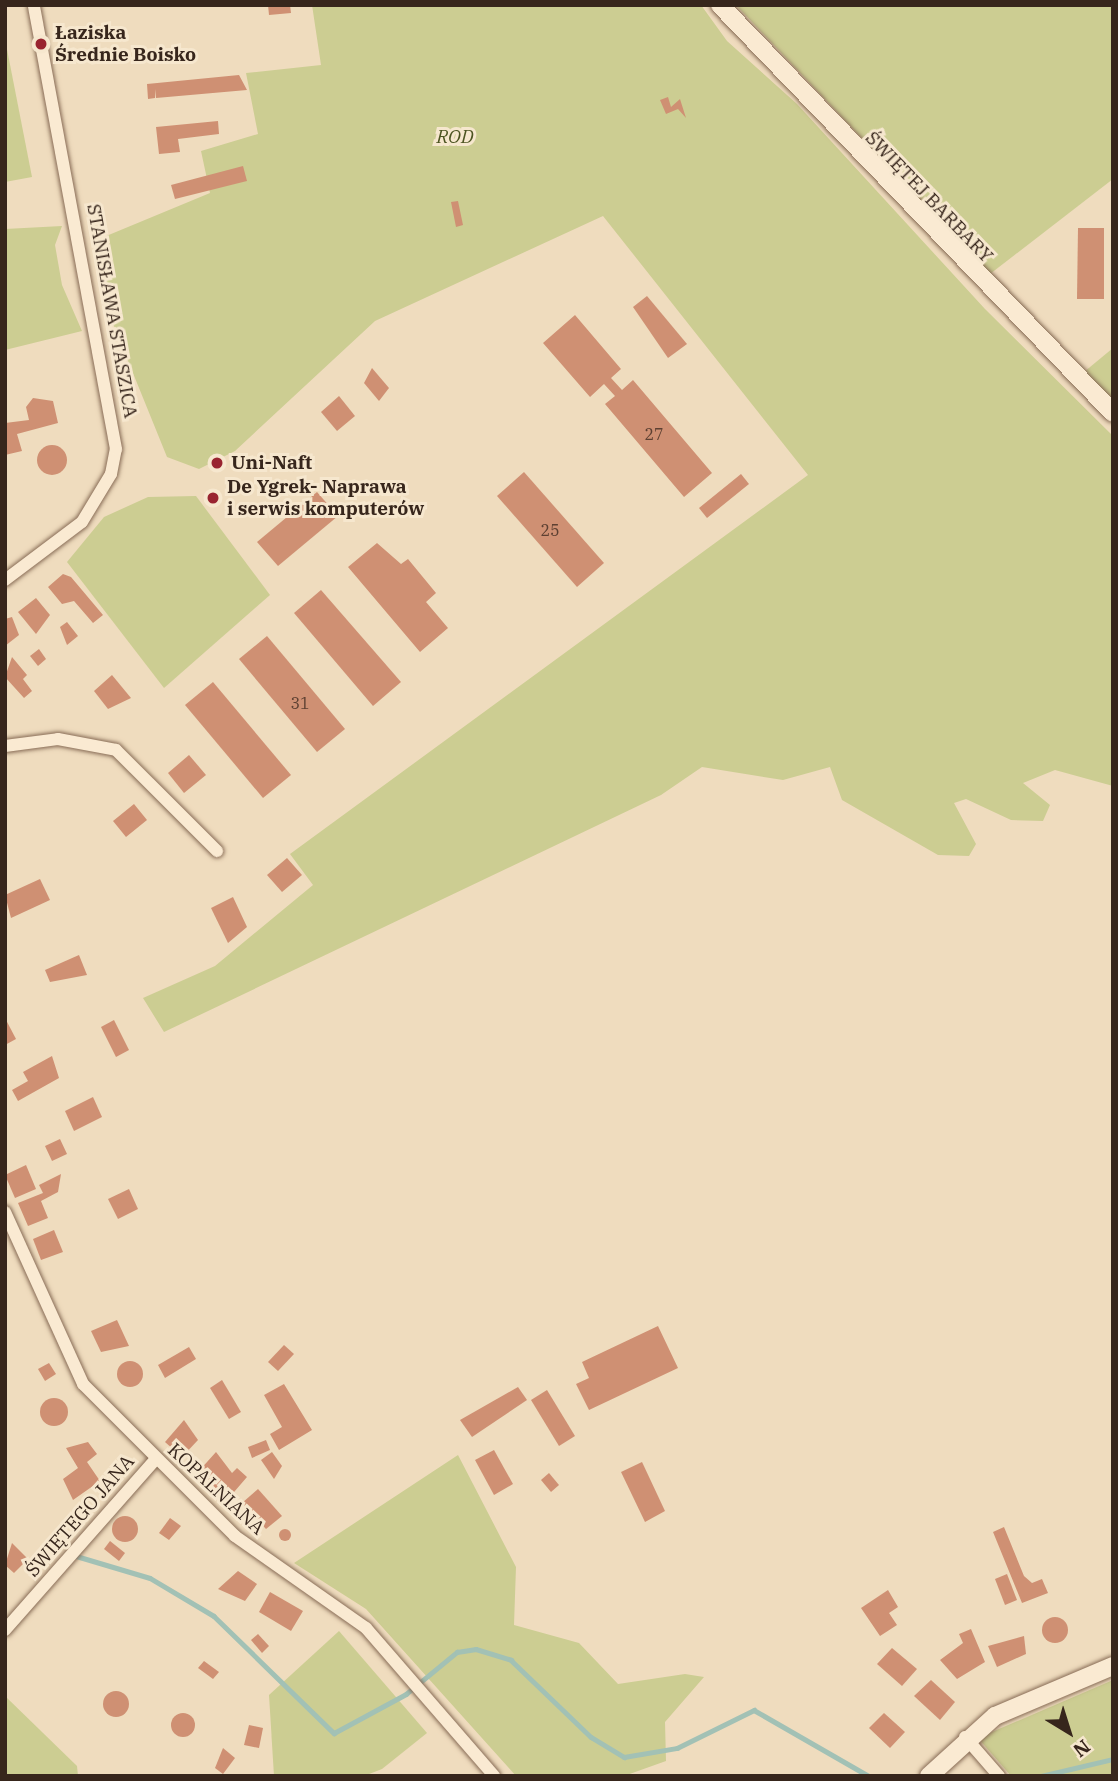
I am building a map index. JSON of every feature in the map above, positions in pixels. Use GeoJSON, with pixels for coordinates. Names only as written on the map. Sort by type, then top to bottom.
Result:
{"type":"FeatureCollection","features":[{"type":"Feature","properties":{"kind":"street","name":"STANISŁAWA STASZICA"},"geometry":{"type":"LineString","coordinates":[[5,580],[82,522],[111,474],[116,449],[34,5]]}},
{"type":"Feature","properties":{"kind":"street","name":"ŚWIĘTEJ BARBARY"},"geometry":{"type":"LineString","coordinates":[[720,5],[1113,413]]}},
{"type":"Feature","properties":{"kind":"street"},"geometry":{"type":"LineString","coordinates":[[5,746],[58,739],[116,750],[216,851]]}},
{"type":"Feature","properties":{"kind":"street","name":"KOPALNIANA"},"geometry":{"type":"LineString","coordinates":[[5,1212],[71,1366],[156,1460],[251,1549],[341,1606],[402,1669],[494,1776]]}},
{"type":"Feature","properties":{"kind":"street","name":"ŚWIĘTEGO JANA"},"geometry":{"type":"LineString","coordinates":[[5,1630],[156,1460]]}},
{"type":"Feature","properties":{"kind":"street"},"geometry":{"type":"LineString","coordinates":[[929,1776],[965,1737],[1027,1698],[1113,1666]]}},
{"type":"Feature","properties":{"kind":"street"},"geometry":{"type":"LineString","coordinates":[[965,1737],[999,1776]]}},
{"type":"Feature","properties":{"kind":"green space","name":"ROD"},"geometry":{"type":"Polygon","coordinates":[[[312,5],[701,5],[727,41],[797,104],[985,309],[1113,436],[1113,786],[1055,770],[1023,783],[1050,805],[1043,821],[1011,820],[966,799],[954,803],[976,844],[969,856],[938,855],[842,800],[830,767],[783,780],[702,767],[661,795],[164,1032],[143,998],[215,966],[313,885],[290,854],[808,475],[603,216],[375,321],[235,451],[199,469],[167,457],[107,309],[99,239],[210,193],[201,151],[258,134],[246,73],[321,65],[312,5]]]}},
{"type":"Feature","properties":{"kind":"green space"},"geometry":{"type":"Polygon","coordinates":[[[736,5],[1113,5],[1113,179],[990,274],[736,5]]]}},
{"type":"Feature","properties":{"kind":"green space"},"geometry":{"type":"Polygon","coordinates":[[[5,39],[32,177],[5,182],[5,39]]]}},
{"type":"Feature","properties":{"kind":"green space"},"geometry":{"type":"Polygon","coordinates":[[[62,226],[55,245],[62,285],[82,331],[5,350],[5,229],[62,226]]]}},
{"type":"Feature","properties":{"kind":"green space"},"geometry":{"type":"Polygon","coordinates":[[[1113,348],[1113,400],[1084,372],[1113,348]]]}},
{"type":"Feature","properties":{"kind":"green space"},"geometry":{"type":"Polygon","coordinates":[[[196,496],[270,595],[164,688],[67,562],[104,517],[148,497],[196,496]]]}},
{"type":"Feature","properties":{"kind":"green space"},"geometry":{"type":"Polygon","coordinates":[[[458,1455],[516,1567],[514,1625],[579,1643],[618,1684],[685,1674],[704,1677],[665,1722],[666,1761],[624,1776],[516,1776],[366,1609],[294,1563],[458,1455]]]}},
{"type":"Feature","properties":{"kind":"green space"},"geometry":{"type":"Polygon","coordinates":[[[339,1631],[427,1733],[382,1769],[364,1776],[274,1776],[269,1695],[339,1631]]]}},
{"type":"Feature","properties":{"kind":"green space"},"geometry":{"type":"Polygon","coordinates":[[[1113,1680],[1113,1776],[1011,1776],[978,1738],[1113,1680]]]}},
{"type":"Feature","properties":{"kind":"green space"},"geometry":{"type":"Polygon","coordinates":[[[5,1696],[77,1766],[78,1776],[5,1776],[5,1696]]]}},
{"type":"Feature","properties":{"kind":"building"},"geometry":{"type":"Polygon","coordinates":[[[268,5],[290,5],[291,13],[269,15],[268,5]]]}},
{"type":"Feature","properties":{"kind":"building"},"geometry":{"type":"Polygon","coordinates":[[[239,75],[247,90],[156,98],[155,89],[155,98],[148,99],[147,84],[239,75]]]}},
{"type":"Feature","properties":{"kind":"building"},"geometry":{"type":"Polygon","coordinates":[[[668,97],[671,107],[680,99],[686,118],[678,109],[666,114],[660,100],[668,97]]]}},
{"type":"Feature","properties":{"kind":"building"},"geometry":{"type":"Polygon","coordinates":[[[218,121],[219,134],[178,139],[180,152],[159,154],[156,127],[218,121]]]}},
{"type":"Feature","properties":{"kind":"building"},"geometry":{"type":"Polygon","coordinates":[[[243,166],[247,181],[175,199],[171,185],[243,166]]]}},
{"type":"Feature","properties":{"kind":"building"},"geometry":{"type":"Polygon","coordinates":[[[458,201],[463,225],[456,227],[451,202],[458,201]]]}},
{"type":"Feature","properties":{"kind":"building"},"geometry":{"type":"Polygon","coordinates":[[[1078,228],[1104,228],[1104,299],[1077,299],[1078,228]]]}},
{"type":"Feature","properties":{"kind":"building"},"geometry":{"type":"Polygon","coordinates":[[[647,296],[687,344],[668,358],[633,307],[647,296]]]}},
{"type":"Feature","properties":{"kind":"building"},"geometry":{"type":"Polygon","coordinates":[[[575,315],[621,369],[611,378],[622,390],[633,380],[712,473],[684,497],[605,404],[615,396],[604,384],[590,397],[543,343],[575,315]]]}},
{"type":"Feature","properties":{"kind":"building"},"geometry":{"type":"Polygon","coordinates":[[[372,368],[389,388],[379,401],[364,383],[372,368]]]}},
{"type":"Feature","properties":{"kind":"building"},"geometry":{"type":"Polygon","coordinates":[[[339,396],[355,416],[337,431],[321,412],[339,396]]]}},
{"type":"Feature","properties":{"kind":"building"},"geometry":{"type":"Polygon","coordinates":[[[33,398],[53,401],[58,423],[17,434],[22,451],[5,455],[5,423],[29,420],[26,407],[33,398]]]}},
{"type":"Feature","properties":{"kind":"building"},"geometry":{"type":"Polygon","coordinates":[[[52,445],[58,446],[66,454],[66,466],[58,474],[52,475],[46,474],[38,466],[37,460],[38,454],[46,446],[52,445]]]}},
{"type":"Feature","properties":{"kind":"building"},"geometry":{"type":"Polygon","coordinates":[[[524,472],[604,563],[577,587],[497,496],[524,472]]]}},
{"type":"Feature","properties":{"kind":"building"},"geometry":{"type":"Polygon","coordinates":[[[741,474],[749,484],[707,518],[699,508],[741,474]]]}},
{"type":"Feature","properties":{"kind":"building"},"geometry":{"type":"Polygon","coordinates":[[[317,492],[338,516],[278,566],[257,542],[317,492]]]}},
{"type":"Feature","properties":{"kind":"building"},"geometry":{"type":"Polygon","coordinates":[[[377,543],[401,564],[408,559],[436,593],[426,602],[448,628],[420,652],[348,567],[377,543]]]}},
{"type":"Feature","properties":{"kind":"building"},"geometry":{"type":"Polygon","coordinates":[[[63,574],[71,577],[103,615],[93,623],[74,601],[62,604],[48,587],[63,574]]]}},
{"type":"Feature","properties":{"kind":"building"},"geometry":{"type":"Polygon","coordinates":[[[321,590],[401,682],[373,706],[294,613],[321,590]]]}},
{"type":"Feature","properties":{"kind":"building"},"geometry":{"type":"Polygon","coordinates":[[[36,598],[50,615],[36,634],[18,612],[36,598]]]}},
{"type":"Feature","properties":{"kind":"building"},"geometry":{"type":"Polygon","coordinates":[[[12,617],[19,635],[5,646],[5,619],[12,617]]]}},
{"type":"Feature","properties":{"kind":"building"},"geometry":{"type":"Polygon","coordinates":[[[67,622],[78,636],[67,645],[60,627],[67,622]]]}},
{"type":"Feature","properties":{"kind":"building"},"geometry":{"type":"Polygon","coordinates":[[[267,636],[345,729],[317,752],[239,659],[267,636]]]}},
{"type":"Feature","properties":{"kind":"building"},"geometry":{"type":"Polygon","coordinates":[[[39,649],[46,659],[38,666],[30,656],[39,649]]]}},
{"type":"Feature","properties":{"kind":"building"},"geometry":{"type":"Polygon","coordinates":[[[12,657],[27,675],[23,679],[32,691],[24,698],[5,677],[12,657]]]}},
{"type":"Feature","properties":{"kind":"building"},"geometry":{"type":"Polygon","coordinates":[[[112,675],[131,698],[108,709],[94,691],[112,675]]]}},
{"type":"Feature","properties":{"kind":"building"},"geometry":{"type":"Polygon","coordinates":[[[213,682],[291,775],[263,798],[185,705],[213,682]]]}},
{"type":"Feature","properties":{"kind":"building"},"geometry":{"type":"Polygon","coordinates":[[[189,755],[206,775],[184,793],[168,773],[189,755]]]}},
{"type":"Feature","properties":{"kind":"building"},"geometry":{"type":"Polygon","coordinates":[[[134,804],[147,820],[126,837],[113,821],[134,804]]]}},
{"type":"Feature","properties":{"kind":"building"},"geometry":{"type":"Polygon","coordinates":[[[287,858],[302,875],[282,892],[267,875],[287,858]]]}},
{"type":"Feature","properties":{"kind":"building"},"geometry":{"type":"Polygon","coordinates":[[[40,879],[50,900],[11,918],[5,895],[40,879]]]}},
{"type":"Feature","properties":{"kind":"building"},"geometry":{"type":"Polygon","coordinates":[[[233,897],[247,927],[228,943],[211,908],[233,897]]]}},
{"type":"Feature","properties":{"kind":"building"},"geometry":{"type":"Polygon","coordinates":[[[79,955],[87,975],[50,982],[45,970],[79,955]]]}},
{"type":"Feature","properties":{"kind":"building"},"geometry":{"type":"Polygon","coordinates":[[[5,1018],[16,1039],[5,1045],[5,1018]]]}},
{"type":"Feature","properties":{"kind":"building"},"geometry":{"type":"Polygon","coordinates":[[[114,1020],[129,1050],[116,1057],[101,1027],[114,1020]]]}},
{"type":"Feature","properties":{"kind":"building"},"geometry":{"type":"Polygon","coordinates":[[[52,1056],[59,1078],[18,1101],[12,1090],[28,1081],[23,1072],[52,1056]]]}},
{"type":"Feature","properties":{"kind":"building"},"geometry":{"type":"Polygon","coordinates":[[[93,1097],[102,1117],[74,1131],[65,1111],[93,1097]]]}},
{"type":"Feature","properties":{"kind":"building"},"geometry":{"type":"Polygon","coordinates":[[[60,1139],[67,1154],[52,1161],[45,1146],[60,1139]]]}},
{"type":"Feature","properties":{"kind":"building"},"geometry":{"type":"Polygon","coordinates":[[[26,1165],[36,1189],[15,1198],[5,1175],[26,1165]]]}},
{"type":"Feature","properties":{"kind":"building"},"geometry":{"type":"Polygon","coordinates":[[[61,1174],[58,1192],[41,1201],[48,1218],[28,1226],[18,1203],[43,1193],[39,1185],[61,1174]]]}},
{"type":"Feature","properties":{"kind":"building"},"geometry":{"type":"Polygon","coordinates":[[[129,1189],[138,1209],[118,1219],[108,1199],[129,1189]]]}},
{"type":"Feature","properties":{"kind":"building"},"geometry":{"type":"Polygon","coordinates":[[[54,1230],[63,1252],[41,1260],[33,1239],[54,1230]]]}},
{"type":"Feature","properties":{"kind":"building"},"geometry":{"type":"Polygon","coordinates":[[[117,1320],[129,1346],[101,1352],[91,1331],[117,1320]]]}},
{"type":"Feature","properties":{"kind":"building"},"geometry":{"type":"Polygon","coordinates":[[[658,1326],[678,1368],[589,1410],[576,1384],[589,1378],[582,1362],[658,1326]]]}},
{"type":"Feature","properties":{"kind":"building"},"geometry":{"type":"Polygon","coordinates":[[[284,1345],[294,1354],[278,1371],[268,1362],[284,1345]]]}},
{"type":"Feature","properties":{"kind":"building"},"geometry":{"type":"Polygon","coordinates":[[[189,1347],[196,1359],[165,1378],[158,1365],[189,1347]]]}},
{"type":"Feature","properties":{"kind":"building"},"geometry":{"type":"Polygon","coordinates":[[[130,1361],[139,1365],[143,1374],[139,1383],[130,1387],[121,1383],[117,1374],[121,1365],[130,1361]]]}},
{"type":"Feature","properties":{"kind":"building"},"geometry":{"type":"Polygon","coordinates":[[[49,1363],[56,1374],[45,1381],[38,1369],[49,1363]]]}},
{"type":"Feature","properties":{"kind":"building"},"geometry":{"type":"Polygon","coordinates":[[[222,1380],[241,1412],[229,1419],[210,1388],[222,1380]]]}},
{"type":"Feature","properties":{"kind":"building"},"geometry":{"type":"Polygon","coordinates":[[[284,1384],[312,1430],[279,1450],[270,1434],[282,1427],[264,1395],[284,1384]]]}},
{"type":"Feature","properties":{"kind":"building"},"geometry":{"type":"Polygon","coordinates":[[[518,1387],[527,1400],[472,1437],[460,1420],[518,1387]]]}},
{"type":"Feature","properties":{"kind":"building"},"geometry":{"type":"Polygon","coordinates":[[[547,1390],[575,1436],[559,1446],[531,1400],[547,1390]]]}},
{"type":"Feature","properties":{"kind":"building"},"geometry":{"type":"Polygon","coordinates":[[[54,1398],[64,1402],[68,1412],[64,1422],[54,1426],[44,1422],[40,1412],[44,1402],[54,1398]]]}},
{"type":"Feature","properties":{"kind":"building"},"geometry":{"type":"Polygon","coordinates":[[[184,1420],[198,1440],[182,1457],[165,1442],[184,1420]]]}},
{"type":"Feature","properties":{"kind":"building"},"geometry":{"type":"Polygon","coordinates":[[[266,1440],[270,1450],[252,1458],[248,1447],[266,1440]]]}},
{"type":"Feature","properties":{"kind":"building"},"geometry":{"type":"Polygon","coordinates":[[[88,1442],[97,1454],[87,1462],[100,1481],[73,1500],[63,1479],[78,1468],[66,1448],[88,1442]]]}},
{"type":"Feature","properties":{"kind":"building"},"geometry":{"type":"Polygon","coordinates":[[[494,1450],[513,1484],[494,1495],[475,1460],[494,1450]]]}},
{"type":"Feature","properties":{"kind":"building"},"geometry":{"type":"Polygon","coordinates":[[[216,1452],[232,1473],[237,1468],[247,1477],[228,1499],[198,1472],[216,1452]]]}},
{"type":"Feature","properties":{"kind":"building"},"geometry":{"type":"Polygon","coordinates":[[[272,1452],[282,1466],[274,1479],[261,1460],[272,1452]]]}},
{"type":"Feature","properties":{"kind":"building"},"geometry":{"type":"Polygon","coordinates":[[[642,1462],[665,1511],[645,1522],[621,1472],[642,1462]]]}},
{"type":"Feature","properties":{"kind":"building"},"geometry":{"type":"Polygon","coordinates":[[[549,1473],[559,1485],[551,1492],[541,1480],[549,1473]]]}},
{"type":"Feature","properties":{"kind":"building"},"geometry":{"type":"Polygon","coordinates":[[[258,1489],[282,1516],[266,1529],[242,1503],[258,1489]]]}},
{"type":"Feature","properties":{"kind":"building"},"geometry":{"type":"Polygon","coordinates":[[[125,1516],[134,1520],[138,1529],[134,1538],[125,1542],[116,1538],[112,1529],[116,1520],[125,1516]]]}},
{"type":"Feature","properties":{"kind":"building"},"geometry":{"type":"Polygon","coordinates":[[[170,1518],[181,1526],[169,1540],[159,1533],[170,1518]]]}},
{"type":"Feature","properties":{"kind":"building"},"geometry":{"type":"Polygon","coordinates":[[[1004,1527],[1024,1576],[1032,1583],[1042,1579],[1048,1593],[1022,1603],[993,1532],[1004,1527]]]}},
{"type":"Feature","properties":{"kind":"building"},"geometry":{"type":"Polygon","coordinates":[[[285,1529],[291,1535],[285,1541],[279,1535],[285,1529]]]}},
{"type":"Feature","properties":{"kind":"building"},"geometry":{"type":"Polygon","coordinates":[[[110,1541],[125,1553],[119,1561],[104,1549],[110,1541]]]}},
{"type":"Feature","properties":{"kind":"building"},"geometry":{"type":"Polygon","coordinates":[[[12,1543],[28,1559],[14,1573],[5,1565],[12,1543]]]}},
{"type":"Feature","properties":{"kind":"building"},"geometry":{"type":"Polygon","coordinates":[[[238,1571],[257,1584],[245,1601],[218,1589],[238,1571]]]}},
{"type":"Feature","properties":{"kind":"building"},"geometry":{"type":"Polygon","coordinates":[[[1007,1574],[1017,1600],[1005,1605],[995,1579],[1007,1574]]]}},
{"type":"Feature","properties":{"kind":"building"},"geometry":{"type":"Polygon","coordinates":[[[888,1590],[898,1607],[889,1613],[897,1625],[880,1636],[861,1608],[888,1590]]]}},
{"type":"Feature","properties":{"kind":"building"},"geometry":{"type":"Polygon","coordinates":[[[270,1592],[303,1611],[291,1631],[259,1612],[270,1592]]]}},
{"type":"Feature","properties":{"kind":"building"},"geometry":{"type":"Polygon","coordinates":[[[1055,1617],[1064,1621],[1068,1630],[1064,1639],[1055,1643],[1046,1639],[1042,1630],[1046,1621],[1055,1617]]]}},
{"type":"Feature","properties":{"kind":"building"},"geometry":{"type":"Polygon","coordinates":[[[971,1629],[985,1662],[957,1679],[940,1660],[963,1643],[959,1634],[971,1629]]]}},
{"type":"Feature","properties":{"kind":"building"},"geometry":{"type":"Polygon","coordinates":[[[258,1634],[269,1646],[262,1653],[251,1640],[258,1634]]]}},
{"type":"Feature","properties":{"kind":"building"},"geometry":{"type":"Polygon","coordinates":[[[1024,1636],[1026,1654],[997,1667],[988,1646],[1024,1636]]]}},
{"type":"Feature","properties":{"kind":"building"},"geometry":{"type":"Polygon","coordinates":[[[892,1648],[917,1669],[902,1686],[877,1664],[892,1648]]]}},
{"type":"Feature","properties":{"kind":"building"},"geometry":{"type":"Polygon","coordinates":[[[204,1661],[219,1672],[213,1679],[198,1668],[204,1661]]]}},
{"type":"Feature","properties":{"kind":"building"},"geometry":{"type":"Polygon","coordinates":[[[931,1680],[955,1702],[940,1720],[914,1696],[931,1680]]]}},
{"type":"Feature","properties":{"kind":"building"},"geometry":{"type":"Polygon","coordinates":[[[116,1691],[125,1695],[129,1704],[125,1713],[116,1717],[107,1713],[103,1704],[107,1695],[116,1691]]]}},
{"type":"Feature","properties":{"kind":"building"},"geometry":{"type":"Polygon","coordinates":[[[183,1713],[192,1716],[195,1725],[192,1734],[183,1737],[174,1734],[171,1725],[174,1716],[183,1713]]]}},
{"type":"Feature","properties":{"kind":"building"},"geometry":{"type":"Polygon","coordinates":[[[884,1713],[905,1732],[890,1748],[869,1728],[884,1713]]]}},
{"type":"Feature","properties":{"kind":"building"},"geometry":{"type":"Polygon","coordinates":[[[249,1725],[263,1728],[259,1748],[244,1745],[249,1725]]]}},
{"type":"Feature","properties":{"kind":"building"},"geometry":{"type":"Polygon","coordinates":[[[223,1748],[235,1758],[223,1774],[215,1768],[223,1748]]]}},
{"type":"Feature","properties":{"kind":"waterway"},"geometry":{"type":"LineString","coordinates":[[73,1555],[150,1578],[214,1616],[334,1733],[406,1694],[457,1652],[476,1649],[511,1660],[591,1737],[624,1757],[677,1748],[754,1710],[869,1776]]}},
{"type":"Feature","properties":{"kind":"waterway"},"geometry":{"type":"LineString","coordinates":[[1041,1776],[1113,1759]]}},
{"type":"Feature","properties":{"kind":"place","name":"Łaziska Średnie Boisko"},"geometry":{"type":"Point","coordinates":[41,44]}},
{"type":"Feature","properties":{"kind":"place","name":"Uni-Naft"},"geometry":{"type":"Point","coordinates":[217,463]}},
{"type":"Feature","properties":{"kind":"place","name":"De Ygrek- Naprawa i serwis komputerów"},"geometry":{"type":"Point","coordinates":[213,498]}}]}
